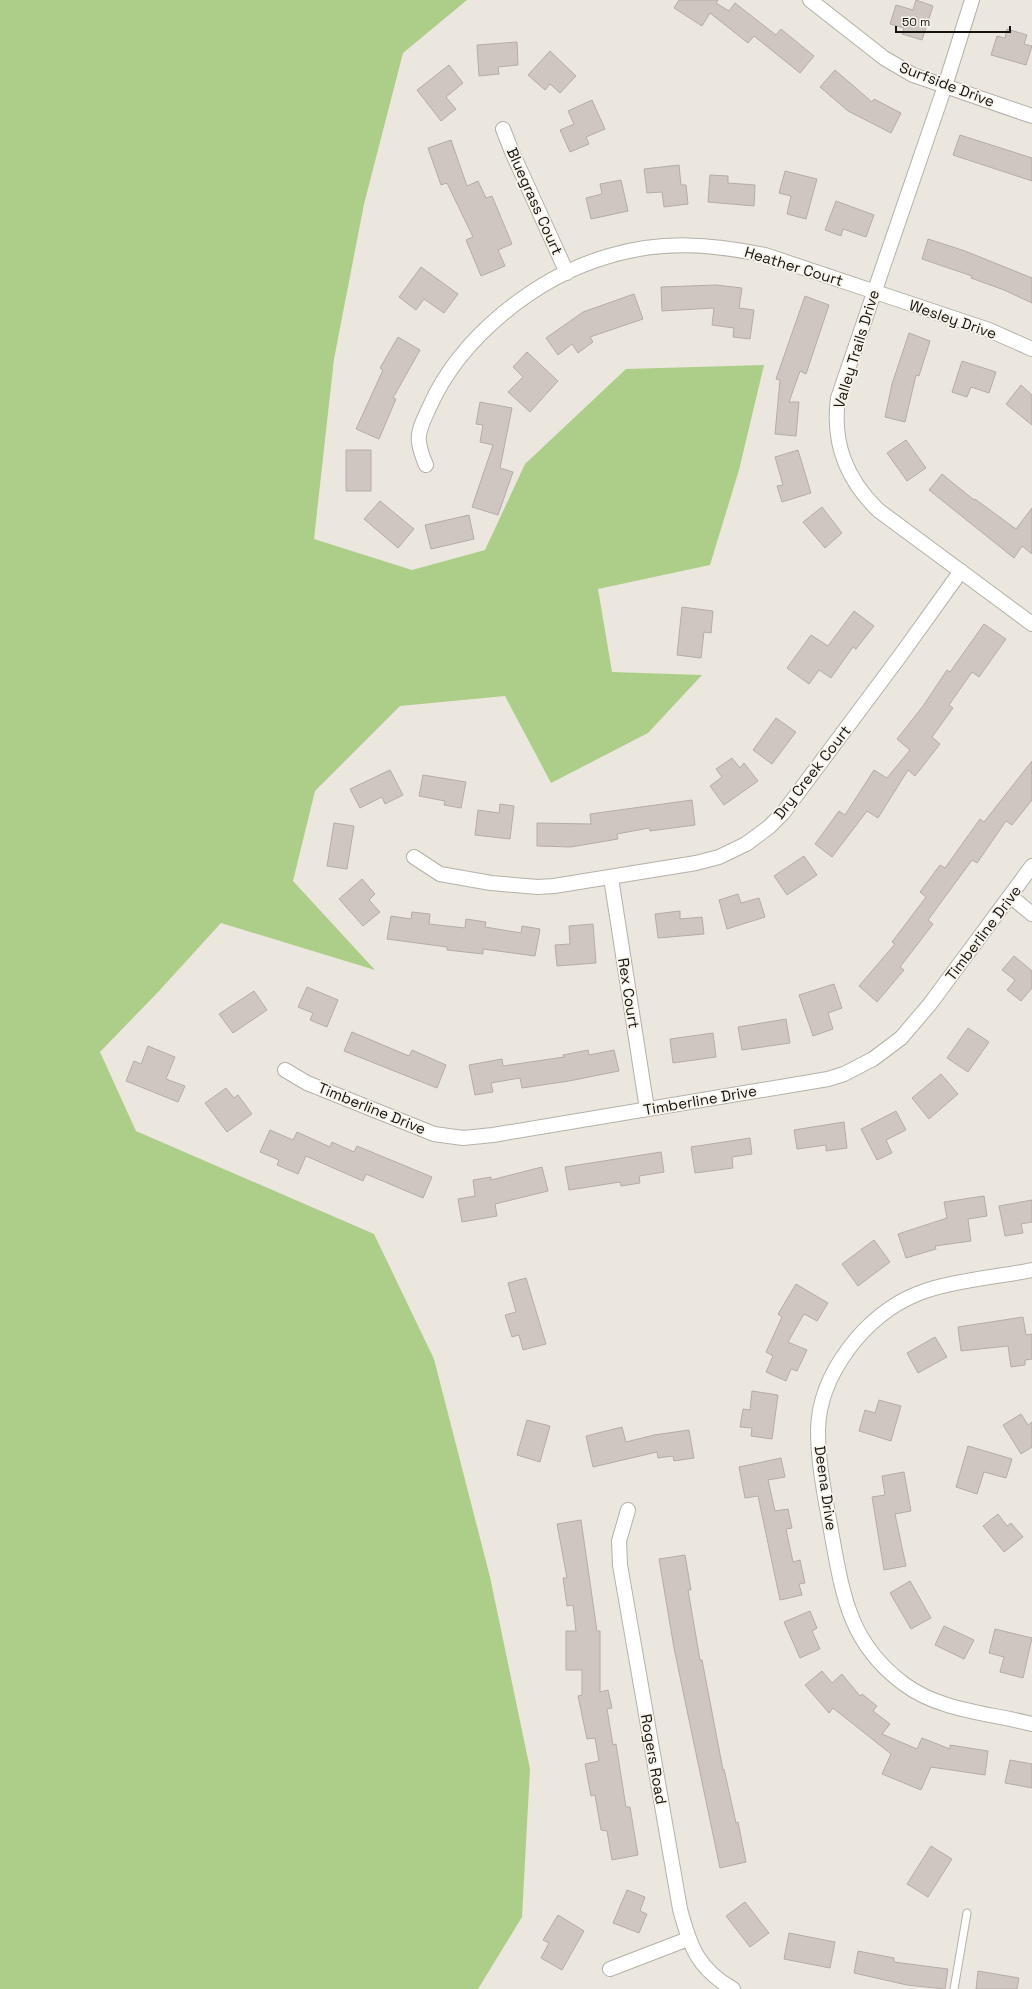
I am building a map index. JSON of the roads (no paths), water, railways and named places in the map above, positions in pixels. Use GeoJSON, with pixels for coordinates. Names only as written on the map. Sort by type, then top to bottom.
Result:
{"type":"FeatureCollection","features":[{"type":"Feature","properties":{"kind":"street","name":"Surfside Drive"},"geometry":{"type":"LineString","coordinates":[[810,0],[884,58],[913,74],[1032,116]]}},
{"type":"Feature","properties":{"kind":"street","name":"Valley Trails Drive"},"geometry":{"type":"LineString","coordinates":[[972,0],[945,86],[838,398],[836,415],[838,444],[849,473],[867,499],[878,510],[1032,624]]}},
{"type":"Feature","properties":{"kind":"street","name":"Bluegrass Court"},"geometry":{"type":"LineString","coordinates":[[503,129],[567,273]]}},
{"type":"Feature","properties":{"kind":"street","name":"Heather Court"},"geometry":{"type":"LineString","coordinates":[[426,465],[418,441],[422,424],[435,396],[458,360],[486,329],[519,301],[567,273],[609,256],[632,250],[678,245],[727,247],[765,255],[874,291]]}},
{"type":"Feature","properties":{"kind":"street","name":"Wesley Drive"},"geometry":{"type":"LineString","coordinates":[[874,291],[989,330],[1032,349]]}},
{"type":"Feature","properties":{"kind":"street","name":"Dry Creek Court"},"geometry":{"type":"LineString","coordinates":[[414,857],[440,874],[491,883],[538,887],[611,878],[696,863],[720,857],[746,844],[769,827],[783,813],[961,571]]}},
{"type":"Feature","properties":{"kind":"street","name":"Timberline Drive"},"geometry":{"type":"LineString","coordinates":[[285,1070],[307,1082],[434,1134],[463,1138],[493,1135],[828,1079],[844,1074],[873,1059],[900,1038],[930,1004],[1032,866]]}},
{"type":"Feature","properties":{"kind":"street","name":"Rex Court"},"geometry":{"type":"LineString","coordinates":[[611,878],[647,1109]]}},
{"type":"Feature","properties":{"kind":"street"},"geometry":{"type":"LineString","coordinates":[[1010,896],[1032,914]]}},
{"type":"Feature","properties":{"kind":"street","name":"Deena Drive"},"geometry":{"type":"LineString","coordinates":[[1032,1270],[936,1288],[899,1302],[875,1320],[853,1341],[835,1369],[823,1401],[818,1428],[820,1468],[841,1586],[853,1623],[869,1650],[904,1685],[929,1698],[957,1707],[1032,1724]]}},
{"type":"Feature","properties":{"kind":"street","name":"Rogers Road"},"geometry":{"type":"LineString","coordinates":[[628,1510],[620,1541],[620,1565],[680,1909],[688,1939],[695,1953],[705,1968],[716,1978],[733,1989]]}},
{"type":"Feature","properties":{"kind":"street"},"geometry":{"type":"LineString","coordinates":[[610,1969],[688,1939]]}},
{"type":"Feature","properties":{"kind":"lane"},"geometry":{"type":"LineString","coordinates":[[954,1989],[967,1913]]}}]}
